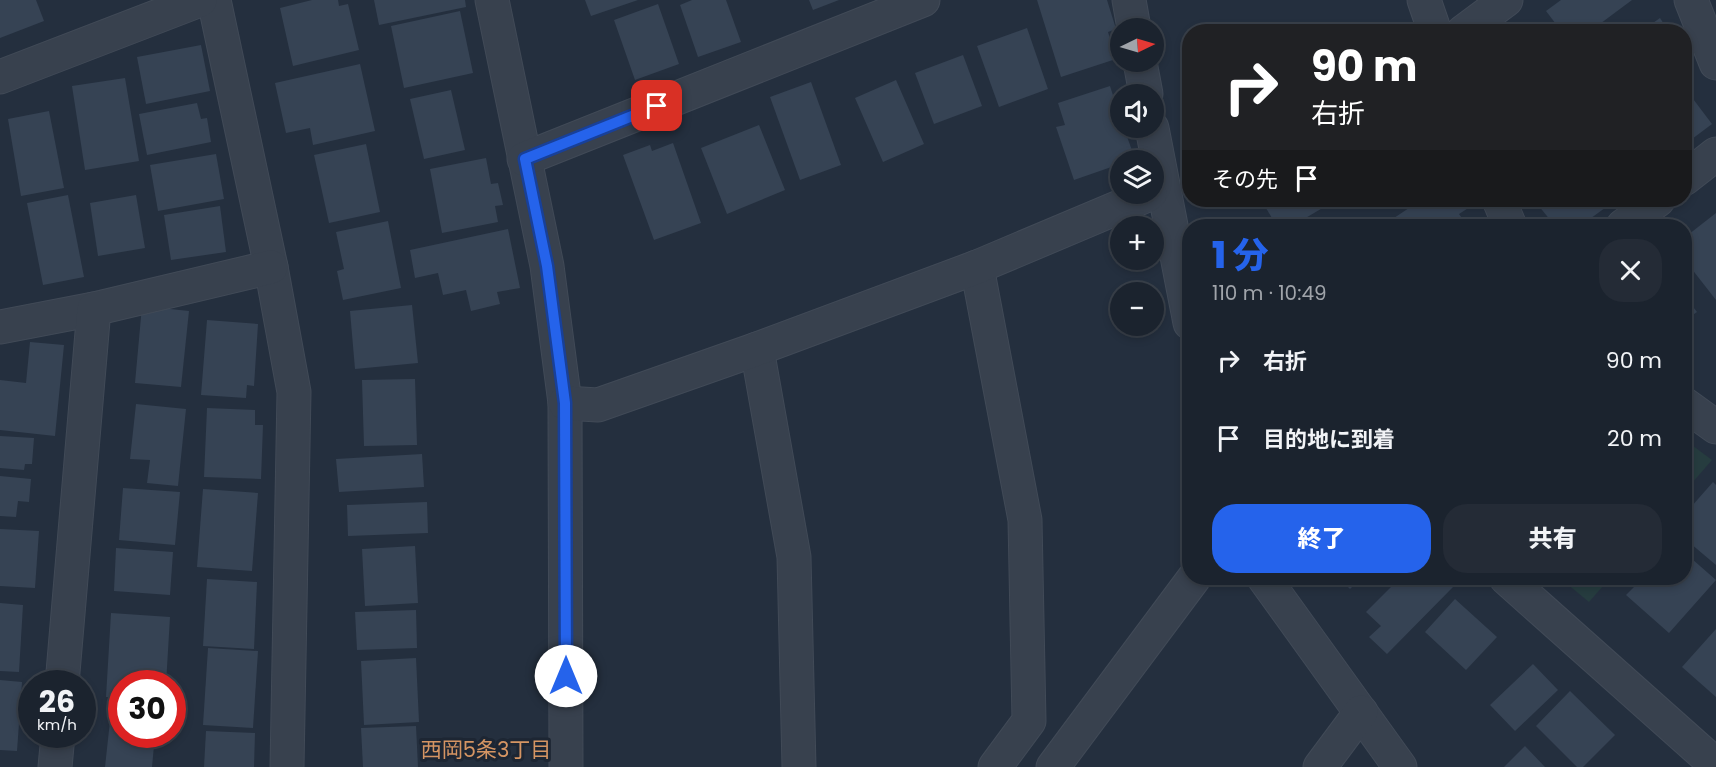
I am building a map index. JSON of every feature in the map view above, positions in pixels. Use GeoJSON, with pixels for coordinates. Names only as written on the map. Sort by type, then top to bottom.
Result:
{"type":"FeatureCollection","features":[{"type":"Feature","properties":{"kind":"street"},"geometry":{"type":"LineString","coordinates":[[0,77],[200,0]]}},
{"type":"Feature","properties":{"kind":"street"},"geometry":{"type":"LineString","coordinates":[[214,0],[271,267],[294,392],[287,767]]}},
{"type":"Feature","properties":{"kind":"street"},"geometry":{"type":"LineString","coordinates":[[492,0],[547,266],[565,403],[566,767]]}},
{"type":"Feature","properties":{"kind":"street"},"geometry":{"type":"LineString","coordinates":[[525,159],[922,0]]}},
{"type":"Feature","properties":{"kind":"street"},"geometry":{"type":"LineString","coordinates":[[1129,0],[1132,18]]}},
{"type":"Feature","properties":{"kind":"street"},"geometry":{"type":"LineString","coordinates":[[1424,0],[1432,24]]}},
{"type":"Feature","properties":{"kind":"street"},"geometry":{"type":"LineString","coordinates":[[1473,24],[1506,0]]}},
{"type":"Feature","properties":{"kind":"street"},"geometry":{"type":"LineString","coordinates":[[1691,0],[1716,63]]}},
{"type":"Feature","properties":{"kind":"street"},"geometry":{"type":"LineString","coordinates":[[1692,173],[1716,154]]}},
{"type":"Feature","properties":{"kind":"street"},"geometry":{"type":"LineString","coordinates":[[565,403],[598,405],[757,349],[977,267],[1125,204]]}},
{"type":"Feature","properties":{"kind":"street"},"geometry":{"type":"LineString","coordinates":[[1159,204],[1182,283]]}},
{"type":"Feature","properties":{"kind":"street"},"geometry":{"type":"LineString","coordinates":[[1632,219],[1649,207]]}},
{"type":"Feature","properties":{"kind":"street"},"geometry":{"type":"LineString","coordinates":[[0,327],[94,309],[271,267]]}},
{"type":"Feature","properties":{"kind":"street"},"geometry":{"type":"LineString","coordinates":[[977,267],[1025,520],[1029,721],[996,767]]}},
{"type":"Feature","properties":{"kind":"street"},"geometry":{"type":"LineString","coordinates":[[63,670],[94,309]]}},
{"type":"Feature","properties":{"kind":"street"},"geometry":{"type":"LineString","coordinates":[[757,349],[794,557],[799,767]]}},
{"type":"Feature","properties":{"kind":"street"},"geometry":{"type":"LineString","coordinates":[[1692,410],[1716,427]]}},
{"type":"Feature","properties":{"kind":"street"},"geometry":{"type":"LineString","coordinates":[[1053,767],[1189,585]]}},
{"type":"Feature","properties":{"kind":"street"},"geometry":{"type":"LineString","coordinates":[[1269,585],[1400,767]]}},
{"type":"Feature","properties":{"kind":"street"},"geometry":{"type":"LineString","coordinates":[[1514,585],[1716,765]]}},
{"type":"Feature","properties":{"kind":"street"},"geometry":{"type":"LineString","coordinates":[[1320,767],[1361,712]]}},
{"type":"Feature","properties":{"kind":"street"},"geometry":{"type":"LineString","coordinates":[[55,767],[57,748]]}},
{"type":"Feature","properties":{"kind":"green space"},"geometry":{"type":"Polygon","coordinates":[[[1692,445],[1712,460],[1692,483],[1692,445]]]}},
{"type":"Feature","properties":{"kind":"green space"},"geometry":{"type":"Polygon","coordinates":[[[1568,585],[1604,585],[1589,602],[1568,585]]]}},
{"type":"Feature","properties":{"kind":"building"},"geometry":{"type":"Polygon","coordinates":[[[0,0],[36,0],[44,21],[0,38],[0,0]]]}},
{"type":"Feature","properties":{"kind":"building"},"geometry":{"type":"Polygon","coordinates":[[[312,0],[338,0],[339,6],[348,4],[359,50],[293,66],[280,8],[312,0]]]}},
{"type":"Feature","properties":{"kind":"building"},"geometry":{"type":"Polygon","coordinates":[[[374,0],[465,0],[466,7],[379,25],[374,0]]]}},
{"type":"Feature","properties":{"kind":"building"},"geometry":{"type":"Polygon","coordinates":[[[585,0],[638,0],[591,16],[585,0]]]}},
{"type":"Feature","properties":{"kind":"building"},"geometry":{"type":"Polygon","coordinates":[[[692,0],[726,0],[741,42],[698,57],[680,5],[692,0]]]}},
{"type":"Feature","properties":{"kind":"building"},"geometry":{"type":"Polygon","coordinates":[[[809,0],[839,0],[813,10],[809,0]]]}},
{"type":"Feature","properties":{"kind":"building"},"geometry":{"type":"Polygon","coordinates":[[[1037,0],[1107,0],[1113,18],[1110,18],[1110,31],[1108,32],[1110,61],[1061,77],[1037,0]]]}},
{"type":"Feature","properties":{"kind":"building"},"geometry":{"type":"Polygon","coordinates":[[[1561,0],[1632,0],[1600,24],[1556,24],[1546,11],[1561,0]]]}},
{"type":"Feature","properties":{"kind":"building"},"geometry":{"type":"Polygon","coordinates":[[[658,4],[679,64],[635,80],[614,20],[658,4]]]}},
{"type":"Feature","properties":{"kind":"building"},"geometry":{"type":"Polygon","coordinates":[[[460,11],[473,73],[404,88],[391,26],[460,11]]]}},
{"type":"Feature","properties":{"kind":"building"},"geometry":{"type":"Polygon","coordinates":[[[1660,18],[1664,24],[1651,24],[1660,18]]]}},
{"type":"Feature","properties":{"kind":"building"},"geometry":{"type":"Polygon","coordinates":[[[1027,28],[1048,89],[999,107],[977,46],[1027,28]]]}},
{"type":"Feature","properties":{"kind":"building"},"geometry":{"type":"Polygon","coordinates":[[[201,45],[210,91],[146,104],[137,57],[201,45]]]}},
{"type":"Feature","properties":{"kind":"building"},"geometry":{"type":"Polygon","coordinates":[[[963,55],[982,106],[934,124],[915,73],[963,55]]]}},
{"type":"Feature","properties":{"kind":"building"},"geometry":{"type":"Polygon","coordinates":[[[360,64],[375,131],[313,145],[310,128],[286,133],[275,83],[360,64]]]}},
{"type":"Feature","properties":{"kind":"building"},"geometry":{"type":"Polygon","coordinates":[[[125,78],[139,161],[85,170],[72,86],[125,78]]]}},
{"type":"Feature","properties":{"kind":"building"},"geometry":{"type":"Polygon","coordinates":[[[896,80],[924,144],[883,162],[855,98],[896,80]]]}},
{"type":"Feature","properties":{"kind":"building"},"geometry":{"type":"Polygon","coordinates":[[[811,82],[841,165],[800,180],[770,97],[811,82]]]}},
{"type":"Feature","properties":{"kind":"building"},"geometry":{"type":"Polygon","coordinates":[[[1110,86],[1110,138],[1128,138],[1132,150],[1110,150],[1110,167],[1074,180],[1056,127],[1065,125],[1058,103],[1110,86]]]}},
{"type":"Feature","properties":{"kind":"building"},"geometry":{"type":"Polygon","coordinates":[[[451,90],[465,150],[424,159],[410,99],[451,90]]]}},
{"type":"Feature","properties":{"kind":"building"},"geometry":{"type":"Polygon","coordinates":[[[1692,98],[1712,124],[1692,139],[1692,98]]]}},
{"type":"Feature","properties":{"kind":"building"},"geometry":{"type":"Polygon","coordinates":[[[197,103],[201,119],[207,118],[211,142],[147,155],[139,114],[197,103]]]}},
{"type":"Feature","properties":{"kind":"building"},"geometry":{"type":"Polygon","coordinates":[[[49,111],[64,188],[21,196],[8,119],[49,111]]]}},
{"type":"Feature","properties":{"kind":"building"},"geometry":{"type":"Polygon","coordinates":[[[759,125],[785,190],[727,214],[701,148],[759,125]]]}},
{"type":"Feature","properties":{"kind":"building"},"geometry":{"type":"Polygon","coordinates":[[[673,143],[701,223],[654,240],[623,155],[650,145],[652,151],[673,143]]]}},
{"type":"Feature","properties":{"kind":"building"},"geometry":{"type":"Polygon","coordinates":[[[366,144],[380,212],[329,223],[314,155],[366,144]]]}},
{"type":"Feature","properties":{"kind":"building"},"geometry":{"type":"Polygon","coordinates":[[[216,154],[224,199],[158,211],[150,165],[216,154]]]}},
{"type":"Feature","properties":{"kind":"building"},"geometry":{"type":"Polygon","coordinates":[[[486,158],[491,184],[498,183],[503,205],[495,206],[498,222],[442,233],[430,169],[486,158]]]}},
{"type":"Feature","properties":{"kind":"building"},"geometry":{"type":"Polygon","coordinates":[[[68,195],[84,277],[43,285],[27,203],[68,195]]]}},
{"type":"Feature","properties":{"kind":"building"},"geometry":{"type":"Polygon","coordinates":[[[136,195],[145,248],[98,256],[90,203],[136,195]]]}},
{"type":"Feature","properties":{"kind":"building"},"geometry":{"type":"Polygon","coordinates":[[[220,206],[226,252],[171,260],[164,215],[220,206]]]}},
{"type":"Feature","properties":{"kind":"building"},"geometry":{"type":"Polygon","coordinates":[[[1265,207],[1324,207],[1304,219],[1273,219],[1265,207]]]}},
{"type":"Feature","properties":{"kind":"building"},"geometry":{"type":"Polygon","coordinates":[[[1410,207],[1470,207],[1459,214],[1462,219],[1392,219],[1410,207]]]}},
{"type":"Feature","properties":{"kind":"building"},"geometry":{"type":"Polygon","coordinates":[[[1540,207],[1606,207],[1590,219],[1549,219],[1540,207]]]}},
{"type":"Feature","properties":{"kind":"building"},"geometry":{"type":"Polygon","coordinates":[[[1716,213],[1716,300],[1692,269],[1692,232],[1716,213]]]}},
{"type":"Feature","properties":{"kind":"building"},"geometry":{"type":"Polygon","coordinates":[[[388,221],[401,288],[343,300],[337,271],[344,269],[336,232],[388,221]]]}},
{"type":"Feature","properties":{"kind":"building"},"geometry":{"type":"Polygon","coordinates":[[[508,229],[520,288],[497,292],[500,304],[471,311],[466,290],[443,295],[438,273],[415,278],[410,250],[508,229]]]}},
{"type":"Feature","properties":{"kind":"building"},"geometry":{"type":"Polygon","coordinates":[[[412,305],[418,363],[355,369],[350,311],[412,305]]]}},
{"type":"Feature","properties":{"kind":"building"},"geometry":{"type":"Polygon","coordinates":[[[1692,305],[1697,312],[1692,315],[1692,305]]]}},
{"type":"Feature","properties":{"kind":"building"},"geometry":{"type":"Polygon","coordinates":[[[142,306],[189,311],[181,387],[135,383],[142,306]]]}},
{"type":"Feature","properties":{"kind":"building"},"geometry":{"type":"Polygon","coordinates":[[[207,320],[258,324],[254,386],[247,385],[246,398],[201,395],[207,320]]]}},
{"type":"Feature","properties":{"kind":"building"},"geometry":{"type":"Polygon","coordinates":[[[30,342],[64,345],[55,436],[0,430],[0,380],[26,383],[30,342]]]}},
{"type":"Feature","properties":{"kind":"building"},"geometry":{"type":"Polygon","coordinates":[[[415,379],[417,445],[364,446],[362,380],[415,379]]]}},
{"type":"Feature","properties":{"kind":"building"},"geometry":{"type":"Polygon","coordinates":[[[136,404],[186,409],[178,486],[147,483],[150,460],[130,459],[136,404]]]}},
{"type":"Feature","properties":{"kind":"building"},"geometry":{"type":"Polygon","coordinates":[[[207,408],[255,410],[255,425],[263,425],[261,479],[204,477],[207,408]]]}},
{"type":"Feature","properties":{"kind":"building"},"geometry":{"type":"Polygon","coordinates":[[[0,436],[34,438],[32,464],[25,464],[24,470],[0,468],[0,436]]]}},
{"type":"Feature","properties":{"kind":"building"},"geometry":{"type":"Polygon","coordinates":[[[422,454],[424,487],[339,492],[336,459],[422,454]]]}},
{"type":"Feature","properties":{"kind":"building"},"geometry":{"type":"Polygon","coordinates":[[[0,476],[31,479],[29,502],[18,501],[16,517],[0,516],[0,476]]]}},
{"type":"Feature","properties":{"kind":"building"},"geometry":{"type":"Polygon","coordinates":[[[1713,482],[1716,485],[1716,565],[1692,545],[1692,506],[1713,482]]]}},
{"type":"Feature","properties":{"kind":"building"},"geometry":{"type":"Polygon","coordinates":[[[123,488],[180,492],[175,545],[119,540],[123,488]]]}},
{"type":"Feature","properties":{"kind":"building"},"geometry":{"type":"Polygon","coordinates":[[[203,489],[258,493],[252,571],[197,567],[203,489]]]}},
{"type":"Feature","properties":{"kind":"building"},"geometry":{"type":"Polygon","coordinates":[[[427,502],[428,533],[348,536],[347,505],[427,502]]]}},
{"type":"Feature","properties":{"kind":"building"},"geometry":{"type":"Polygon","coordinates":[[[0,529],[39,531],[35,588],[0,586],[0,529]]]}},
{"type":"Feature","properties":{"kind":"building"},"geometry":{"type":"Polygon","coordinates":[[[415,546],[418,603],[365,606],[362,549],[415,546]]]}},
{"type":"Feature","properties":{"kind":"building"},"geometry":{"type":"Polygon","coordinates":[[[116,548],[173,552],[170,595],[114,591],[116,548]]]}},
{"type":"Feature","properties":{"kind":"building"},"geometry":{"type":"Polygon","coordinates":[[[1692,559],[1716,580],[1669,633],[1626,595],[1636,585],[1692,585],[1692,559]]]}},
{"type":"Feature","properties":{"kind":"building"},"geometry":{"type":"Polygon","coordinates":[[[207,579],[257,582],[254,649],[203,646],[207,579]]]}},
{"type":"Feature","properties":{"kind":"building"},"geometry":{"type":"Polygon","coordinates":[[[1393,585],[1454,586],[1387,654],[1369,637],[1381,626],[1366,612],[1393,585]]]}},
{"type":"Feature","properties":{"kind":"building"},"geometry":{"type":"Polygon","coordinates":[[[1455,599],[1497,637],[1466,670],[1425,632],[1455,599]]]}},
{"type":"Feature","properties":{"kind":"building"},"geometry":{"type":"Polygon","coordinates":[[[0,603],[23,605],[19,670],[18,672],[0,671],[0,603]]]}},
{"type":"Feature","properties":{"kind":"building"},"geometry":{"type":"Polygon","coordinates":[[[416,610],[417,648],[357,650],[355,612],[416,610]]]}},
{"type":"Feature","properties":{"kind":"building"},"geometry":{"type":"Polygon","coordinates":[[[111,613],[170,617],[167,670],[108,670],[108,697],[106,697],[111,613]]]}},
{"type":"Feature","properties":{"kind":"building"},"geometry":{"type":"Polygon","coordinates":[[[1716,629],[1716,697],[1682,667],[1716,629]]]}},
{"type":"Feature","properties":{"kind":"building"},"geometry":{"type":"Polygon","coordinates":[[[208,648],[258,651],[253,728],[203,725],[208,648]]]}},
{"type":"Feature","properties":{"kind":"building"},"geometry":{"type":"Polygon","coordinates":[[[416,658],[419,722],[364,725],[361,661],[416,658]]]}},
{"type":"Feature","properties":{"kind":"building"},"geometry":{"type":"Polygon","coordinates":[[[1533,664],[1558,690],[1515,731],[1490,705],[1533,664]]]}},
{"type":"Feature","properties":{"kind":"building"},"geometry":{"type":"Polygon","coordinates":[[[0,680],[18,682],[17,751],[0,750],[0,680]]]}},
{"type":"Feature","properties":{"kind":"building"},"geometry":{"type":"Polygon","coordinates":[[[1570,691],[1615,735],[1583,767],[1577,767],[1536,726],[1570,691]]]}},
{"type":"Feature","properties":{"kind":"building"},"geometry":{"type":"Polygon","coordinates":[[[416,726],[418,767],[363,767],[361,728],[416,726]]]}},
{"type":"Feature","properties":{"kind":"building"},"geometry":{"type":"Polygon","coordinates":[[[206,731],[255,733],[254,767],[204,767],[206,731]]]}},
{"type":"Feature","properties":{"kind":"building"},"geometry":{"type":"Polygon","coordinates":[[[108,739],[108,748],[154,748],[152,767],[105,767],[108,739]]]}},
{"type":"Feature","properties":{"kind":"building"},"geometry":{"type":"Polygon","coordinates":[[[1525,746],[1545,767],[1504,767],[1525,746]]]}},
{"type":"Feature","properties":{"kind":"district","name":"西岡5条3丁目"},"geometry":{"type":"Point","coordinates":[486,749]}},
{"type":"Feature","properties":{"kind":"route"},"geometry":{"type":"LineString","coordinates":[[566,676],[565,403],[547,266],[525,159],[657,106]]}}]}
